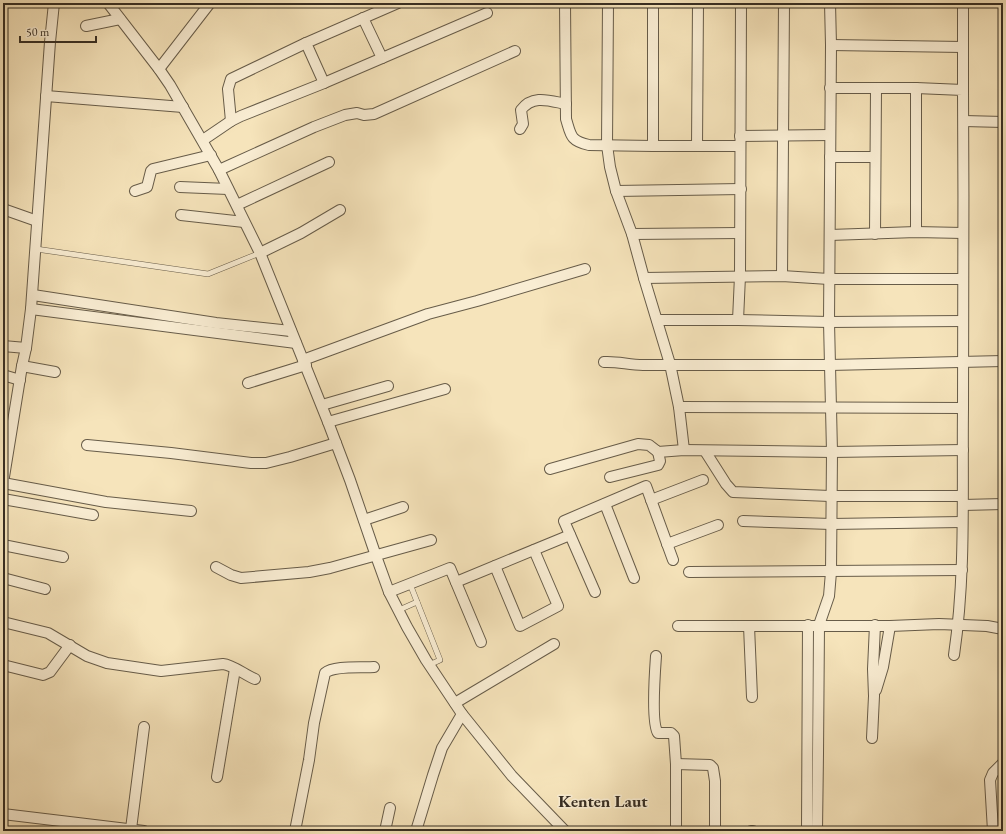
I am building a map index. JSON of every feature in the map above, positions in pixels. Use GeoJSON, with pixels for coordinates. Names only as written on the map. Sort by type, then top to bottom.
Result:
{"type":"FeatureCollection","features":[{"type":"Feature","properties":{"kind":"street"},"geometry":{"type":"LineString","coordinates":[[54,3],[31,308],[26,348],[3,483],[118,503],[191,511]]}},
{"type":"Feature","properties":{"kind":"street"},"geometry":{"type":"LineString","coordinates":[[108,3],[159,69],[203,140],[237,205],[260,253],[322,405],[389,592],[429,665],[462,714],[512,776],[564,831]]}},
{"type":"Feature","properties":{"kind":"street"},"geometry":{"type":"LineString","coordinates":[[159,69],[210,3]]}},
{"type":"Feature","properties":{"kind":"street"},"geometry":{"type":"LineString","coordinates":[[231,121],[228,89],[231,79],[306,43],[398,3]]}},
{"type":"Feature","properties":{"kind":"street"},"geometry":{"type":"LineString","coordinates":[[565,3],[566,119],[570,135],[574,140],[582,144],[696,146],[784,135],[830,135]]}},
{"type":"Feature","properties":{"kind":"street"},"geometry":{"type":"LineString","coordinates":[[608,3],[607,145],[610,167],[616,191],[632,234],[670,364],[679,407],[684,450]]}},
{"type":"Feature","properties":{"kind":"street"},"geometry":{"type":"LineString","coordinates":[[653,3],[653,146]]}},
{"type":"Feature","properties":{"kind":"street"},"geometry":{"type":"LineString","coordinates":[[696,146],[698,3]]}},
{"type":"Feature","properties":{"kind":"street"},"geometry":{"type":"LineString","coordinates":[[738,320],[741,188],[741,3]]}},
{"type":"Feature","properties":{"kind":"street"},"geometry":{"type":"LineString","coordinates":[[782,276],[784,3]]}},
{"type":"Feature","properties":{"kind":"street"},"geometry":{"type":"LineString","coordinates":[[807,831],[807,755],[813,625],[829,596],[831,572],[830,496],[832,452],[829,322],[830,3]]}},
{"type":"Feature","properties":{"kind":"street"},"geometry":{"type":"LineString","coordinates":[[954,656],[962,570],[963,500],[963,3]]}},
{"type":"Feature","properties":{"kind":"street"},"geometry":{"type":"LineString","coordinates":[[203,140],[231,121],[488,13]]}},
{"type":"Feature","properties":{"kind":"street"},"geometry":{"type":"LineString","coordinates":[[363,18],[382,58]]}},
{"type":"Feature","properties":{"kind":"street"},"geometry":{"type":"LineString","coordinates":[[86,26],[120,19]]}},
{"type":"Feature","properties":{"kind":"street"},"geometry":{"type":"LineString","coordinates":[[306,43],[324,83]]}},
{"type":"Feature","properties":{"kind":"street"},"geometry":{"type":"LineString","coordinates":[[831,45],[963,47]]}},
{"type":"Feature","properties":{"kind":"street"},"geometry":{"type":"LineString","coordinates":[[219,170],[314,127],[345,115],[357,113],[364,115],[374,114],[515,50]]}},
{"type":"Feature","properties":{"kind":"street"},"geometry":{"type":"LineString","coordinates":[[830,88],[916,88],[962,90]]}},
{"type":"Feature","properties":{"kind":"street"},"geometry":{"type":"LineString","coordinates":[[916,88],[916,232]]}},
{"type":"Feature","properties":{"kind":"street"},"geometry":{"type":"LineString","coordinates":[[875,234],[876,89]]}},
{"type":"Feature","properties":{"kind":"street"},"geometry":{"type":"LineString","coordinates":[[46,96],[183,107]]}},
{"type":"Feature","properties":{"kind":"street"},"geometry":{"type":"LineString","coordinates":[[520,129],[523,124],[521,110],[530,102],[548,99],[566,104]]}},
{"type":"Feature","properties":{"kind":"street"},"geometry":{"type":"LineString","coordinates":[[964,121],[1003,122]]}},
{"type":"Feature","properties":{"kind":"street"},"geometry":{"type":"LineString","coordinates":[[135,191],[147,187],[151,171],[153,169],[211,155]]}},
{"type":"Feature","properties":{"kind":"street"},"geometry":{"type":"LineString","coordinates":[[830,157],[875,157]]}},
{"type":"Feature","properties":{"kind":"street"},"geometry":{"type":"LineString","coordinates":[[237,205],[329,162]]}},
{"type":"Feature","properties":{"kind":"street"},"geometry":{"type":"LineString","coordinates":[[180,188],[228,189]]}},
{"type":"Feature","properties":{"kind":"street"},"geometry":{"type":"LineString","coordinates":[[616,191],[741,188]]}},
{"type":"Feature","properties":{"kind":"street"},"geometry":{"type":"LineString","coordinates":[[3,209],[37,221]]}},
{"type":"Feature","properties":{"kind":"street"},"geometry":{"type":"LineString","coordinates":[[260,253],[300,233],[340,210]]}},
{"type":"Feature","properties":{"kind":"street"},"geometry":{"type":"LineString","coordinates":[[181,216],[244,222]]}},
{"type":"Feature","properties":{"kind":"street"},"geometry":{"type":"LineString","coordinates":[[830,235],[916,232],[962,233]]}},
{"type":"Feature","properties":{"kind":"street"},"geometry":{"type":"LineString","coordinates":[[632,234],[740,233]]}},
{"type":"Feature","properties":{"kind":"street"},"geometry":{"type":"LineString","coordinates":[[248,384],[428,314],[585,269]]}},
{"type":"Feature","properties":{"kind":"street"},"geometry":{"type":"LineString","coordinates":[[644,278],[782,276],[829,279],[963,279]]}},
{"type":"Feature","properties":{"kind":"street"},"geometry":{"type":"LineString","coordinates":[[32,295],[216,323],[291,331]]}},
{"type":"Feature","properties":{"kind":"street"},"geometry":{"type":"LineString","coordinates":[[31,308],[296,343]]}},
{"type":"Feature","properties":{"kind":"street"},"geometry":{"type":"LineString","coordinates":[[657,320],[829,322],[963,321]]}},
{"type":"Feature","properties":{"kind":"street"},"geometry":{"type":"LineString","coordinates":[[3,346],[26,348]]}},
{"type":"Feature","properties":{"kind":"street"},"geometry":{"type":"LineString","coordinates":[[604,362],[614,361],[630,365],[830,365],[1003,361]]}},
{"type":"Feature","properties":{"kind":"street"},"geometry":{"type":"LineString","coordinates":[[22,366],[55,372]]}},
{"type":"Feature","properties":{"kind":"street"},"geometry":{"type":"LineString","coordinates":[[3,376],[20,380]]}},
{"type":"Feature","properties":{"kind":"street"},"geometry":{"type":"LineString","coordinates":[[322,405],[388,386]]}},
{"type":"Feature","properties":{"kind":"street"},"geometry":{"type":"LineString","coordinates":[[328,422],[445,389]]}},
{"type":"Feature","properties":{"kind":"street"},"geometry":{"type":"LineString","coordinates":[[679,407],[963,408]]}},
{"type":"Feature","properties":{"kind":"street"},"geometry":{"type":"LineString","coordinates":[[87,445],[172,453],[251,463],[266,463],[336,443]]}},
{"type":"Feature","properties":{"kind":"street"},"geometry":{"type":"LineString","coordinates":[[550,469],[638,444],[649,445],[658,452],[660,461],[658,465],[610,477]]}},
{"type":"Feature","properties":{"kind":"street"},"geometry":{"type":"LineString","coordinates":[[658,452],[684,450],[832,452],[963,450]]}},
{"type":"Feature","properties":{"kind":"street"},"geometry":{"type":"LineString","coordinates":[[705,451],[726,484],[733,492],[963,500],[1003,504]]}},
{"type":"Feature","properties":{"kind":"street"},"geometry":{"type":"LineString","coordinates":[[651,500],[703,480]]}},
{"type":"Feature","properties":{"kind":"street"},"geometry":{"type":"LineString","coordinates":[[595,592],[564,521],[646,486],[672,560]]}},
{"type":"Feature","properties":{"kind":"street"},"geometry":{"type":"LineString","coordinates":[[3,499],[93,515]]}},
{"type":"Feature","properties":{"kind":"street"},"geometry":{"type":"LineString","coordinates":[[604,504],[634,578]]}},
{"type":"Feature","properties":{"kind":"street"},"geometry":{"type":"LineString","coordinates":[[364,520],[403,507]]}},
{"type":"Feature","properties":{"kind":"street"},"geometry":{"type":"LineString","coordinates":[[743,521],[831,524],[962,522]]}},
{"type":"Feature","properties":{"kind":"street"},"geometry":{"type":"LineString","coordinates":[[667,544],[718,525]]}},
{"type":"Feature","properties":{"kind":"street"},"geometry":{"type":"LineString","coordinates":[[456,582],[570,536]]}},
{"type":"Feature","properties":{"kind":"street"},"geometry":{"type":"LineString","coordinates":[[216,568],[235,577],[244,578],[309,572],[376,556],[431,540]]}},
{"type":"Feature","properties":{"kind":"street"},"geometry":{"type":"LineString","coordinates":[[3,545],[63,556]]}},
{"type":"Feature","properties":{"kind":"street"},"geometry":{"type":"LineString","coordinates":[[495,566],[520,626],[558,606],[534,550]]}},
{"type":"Feature","properties":{"kind":"street"},"geometry":{"type":"LineString","coordinates":[[389,592],[450,568],[481,642]]}},
{"type":"Feature","properties":{"kind":"street"},"geometry":{"type":"LineString","coordinates":[[689,572],[962,570]]}},
{"type":"Feature","properties":{"kind":"street"},"geometry":{"type":"LineString","coordinates":[[3,578],[46,589]]}},
{"type":"Feature","properties":{"kind":"street"},"geometry":{"type":"LineString","coordinates":[[3,622],[48,633],[87,656],[107,663],[126,667],[168,671],[219,664],[226,665],[255,678]]}},
{"type":"Feature","properties":{"kind":"street"},"geometry":{"type":"LineString","coordinates":[[678,626],[890,626],[913,624],[958,624],[987,626],[1003,629]]}},
{"type":"Feature","properties":{"kind":"street"},"geometry":{"type":"LineString","coordinates":[[813,625],[818,754],[817,831]]}},
{"type":"Feature","properties":{"kind":"street"},"geometry":{"type":"LineString","coordinates":[[872,738],[874,696],[874,625]]}},
{"type":"Feature","properties":{"kind":"street"},"geometry":{"type":"LineString","coordinates":[[749,626],[752,697]]}},
{"type":"Feature","properties":{"kind":"street"},"geometry":{"type":"LineString","coordinates":[[874,696],[883,667],[890,626]]}},
{"type":"Feature","properties":{"kind":"street"},"geometry":{"type":"LineString","coordinates":[[454,703],[554,644]]}},
{"type":"Feature","properties":{"kind":"street"},"geometry":{"type":"LineString","coordinates":[[3,665],[46,675],[50,672],[70,645]]}},
{"type":"Feature","properties":{"kind":"street"},"geometry":{"type":"LineString","coordinates":[[656,656],[654,710],[656,728],[658,733],[671,733],[673,735],[676,764],[676,831]]}},
{"type":"Feature","properties":{"kind":"street"},"geometry":{"type":"LineString","coordinates":[[295,831],[324,676],[328,670],[335,668],[374,667]]}},
{"type":"Feature","properties":{"kind":"street"},"geometry":{"type":"LineString","coordinates":[[217,777],[236,669]]}},
{"type":"Feature","properties":{"kind":"street"},"geometry":{"type":"LineString","coordinates":[[416,831],[432,775],[442,748],[462,714]]}},
{"type":"Feature","properties":{"kind":"street"},"geometry":{"type":"LineString","coordinates":[[131,829],[144,727]]}},
{"type":"Feature","properties":{"kind":"street"},"geometry":{"type":"LineString","coordinates":[[807,755],[818,754]]}},
{"type":"Feature","properties":{"kind":"street"},"geometry":{"type":"LineString","coordinates":[[993,831],[990,780],[993,773],[1003,763]]}},
{"type":"Feature","properties":{"kind":"street"},"geometry":{"type":"LineString","coordinates":[[676,764],[710,765],[714,768],[715,831]]}},
{"type":"Feature","properties":{"kind":"street"},"geometry":{"type":"LineString","coordinates":[[807,787],[818,786]]}},
{"type":"Feature","properties":{"kind":"street"},"geometry":{"type":"LineString","coordinates":[[385,831],[390,808]]}},
{"type":"Feature","properties":{"kind":"street"},"geometry":{"type":"LineString","coordinates":[[3,814],[85,827],[144,831]]}},
{"type":"Feature","properties":{"kind":"lane"},"geometry":{"type":"LineString","coordinates":[[36,249],[208,274],[260,253]]}},
{"type":"Feature","properties":{"kind":"lane"},"geometry":{"type":"LineString","coordinates":[[410,584],[440,660],[429,665]]}},
{"type":"Feature","properties":{"kind":"lane"},"geometry":{"type":"LineString","coordinates":[[399,610],[417,602]]}},
{"type":"Feature","properties":{"kind":"district","name":"Kenten Laut"},"geometry":{"type":"Point","coordinates":[603,801]}}]}
